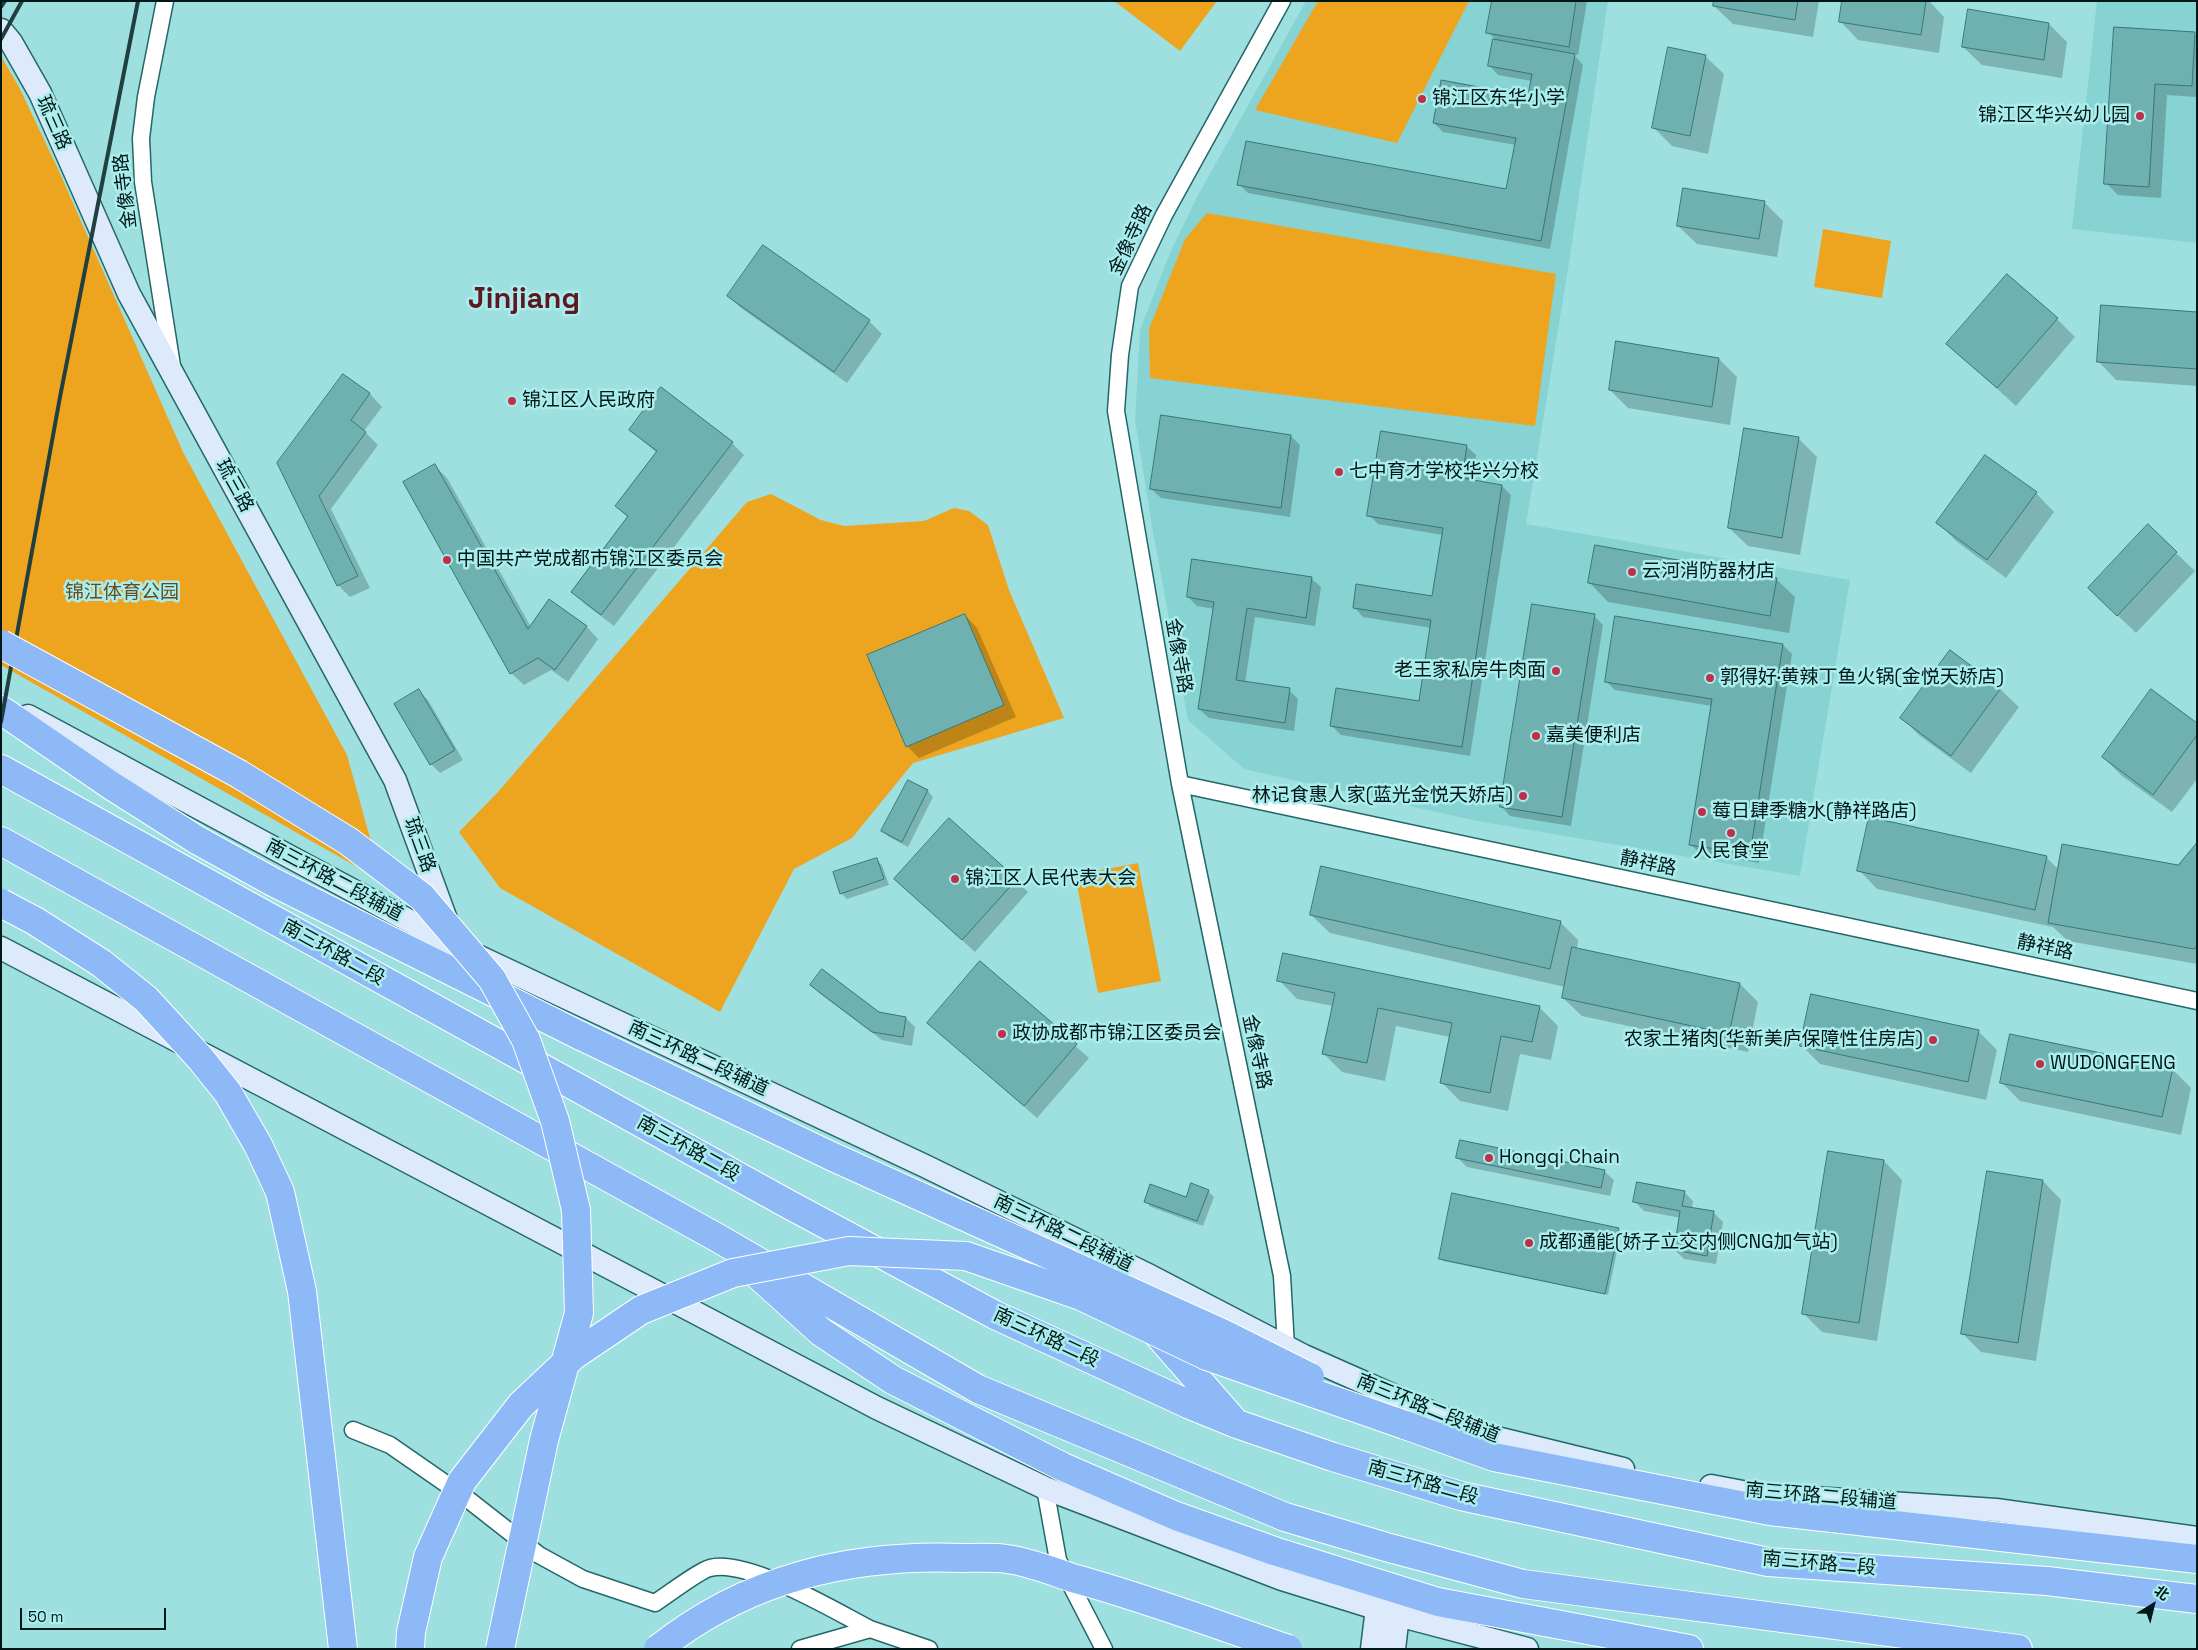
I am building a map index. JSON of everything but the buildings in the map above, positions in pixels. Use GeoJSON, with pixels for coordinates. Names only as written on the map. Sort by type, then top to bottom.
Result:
{"type":"FeatureCollection","features":[{"type":"Feature","properties":{"kind":"highway"},"geometry":{"type":"LineString","coordinates":[[1,644],[238,774],[348,841],[422,897],[492,979],[526,1040],[555,1121],[576,1210],[579,1313],[544,1440],[500,1649]]}},
{"type":"Feature","properties":{"kind":"highway"},"geometry":{"type":"LineString","coordinates":[[1,710],[112,786],[197,840],[273,882],[583,1037],[831,1156],[1224,1334],[1405,1424]]}},
{"type":"Feature","properties":{"kind":"highway","name":"南三环路二段"},"geometry":{"type":"LineString","coordinates":[[1,769],[788,1204],[995,1315],[1188,1404],[1236,1424],[1333,1457],[1461,1496],[1768,1562],[2047,1581],[2197,1598]]}},
{"type":"Feature","properties":{"kind":"highway"},"geometry":{"type":"LineString","coordinates":[[1,841],[716,1237],[978,1389],[1285,1517],[1522,1584],[2017,1649]]}},
{"type":"Feature","properties":{"kind":"highway"},"geometry":{"type":"LineString","coordinates":[[1,903],[100,963],[146,999],[200,1058],[228,1093],[262,1152],[280,1192],[302,1291],[343,1649]]}},
{"type":"Feature","properties":{"kind":"highway"},"geometry":{"type":"LineString","coordinates":[[716,1237],[821,1332],[893,1380],[1063,1467],[1176,1516],[1274,1552],[1438,1602],[1689,1649]]}},
{"type":"Feature","properties":{"kind":"highway"},"geometry":{"type":"LineString","coordinates":[[410,1649],[410,1632],[428,1557],[462,1481],[521,1405],[573,1356],[641,1310],[733,1273],[849,1251],[966,1256],[1081,1296],[1207,1356],[1405,1424],[1494,1457],[1770,1511],[2197,1559]]}},
{"type":"Feature","properties":{"kind":"highway"},"geometry":{"type":"LineString","coordinates":[[1126,1296],[1236,1424]]}},
{"type":"Feature","properties":{"kind":"highway"},"geometry":{"type":"LineString","coordinates":[[658,1649],[706,1615],[766,1586],[834,1566],[884,1559],[941,1557],[1008,1559],[1119,1591],[1288,1649]]}},
{"type":"Feature","properties":{"kind":"main road","name":"琉三路"},"geometry":{"type":"LineString","coordinates":[[1,30],[40,93],[129,294],[395,780],[456,946]]}},
{"type":"Feature","properties":{"kind":"main road","name":"南三环路二段辅道"},"geometry":{"type":"LineString","coordinates":[[1,701],[456,946],[850,1131],[1150,1276],[1286,1347],[1480,1434],[1614,1468],[1753,1494],[1996,1510],[2197,1538]]}},
{"type":"Feature","properties":{"kind":"main road"},"geometry":{"type":"LineString","coordinates":[[1,948],[877,1408],[1045,1488],[1282,1579],[1398,1615],[1527,1649]]}},
{"type":"Feature","properties":{"kind":"main road"},"geometry":{"type":"LineString","coordinates":[[850,1131],[982,1217],[1126,1296],[1263,1364],[1480,1434]]}},
{"type":"Feature","properties":{"kind":"main road"},"geometry":{"type":"LineString","coordinates":[[1372,1649],[1376,1608]]}},
{"type":"Feature","properties":{"kind":"main road"},"geometry":{"type":"LineString","coordinates":[[1394,1649],[1398,1615]]}},
{"type":"Feature","properties":{"kind":"street","name":"金像寺路"},"geometry":{"type":"LineString","coordinates":[[166,1],[146,98],[141,138],[143,182],[174,378]]}},
{"type":"Feature","properties":{"kind":"street","name":"金像寺路"},"geometry":{"type":"LineString","coordinates":[[1282,1],[1164,215],[1130,286],[1120,355],[1116,411],[1180,784],[1282,1276],[1286,1347]]}},
{"type":"Feature","properties":{"kind":"street","name":"静祥路"},"geometry":{"type":"LineString","coordinates":[[1180,784],[2197,1001]]}},
{"type":"Feature","properties":{"kind":"street"},"geometry":{"type":"LineString","coordinates":[[354,1430],[390,1445],[465,1497],[539,1555],[583,1579],[654,1603],[710,1568],[741,1568],[781,1583],[870,1629],[929,1649]]}},
{"type":"Feature","properties":{"kind":"street"},"geometry":{"type":"LineString","coordinates":[[1045,1488],[1058,1560],[1104,1649]]}},
{"type":"Feature","properties":{"kind":"street"},"geometry":{"type":"LineString","coordinates":[[800,1649],[870,1629]]}},
{"type":"Feature","properties":{"kind":"shaded area"},"geometry":{"type":"Polygon","coordinates":[[[1306,1],[1608,1],[1569,263],[1526,524],[1850,580],[1800,876],[1477,821],[1244,769],[1188,720],[1153,532],[1135,420],[1140,330],[1170,253],[1197,197],[1306,1]]]}},
{"type":"Feature","properties":{"kind":"shaded area","name":"锦江区华兴幼儿园"},"geometry":{"type":"Polygon","coordinates":[[[2097,1],[2181,1],[2197,3],[2197,243],[2072,229],[2097,1]]]}},
{"type":"Feature","properties":{"kind":"green space"},"geometry":{"type":"Polygon","coordinates":[[[1114,1],[1217,1],[1180,51],[1114,1]]]}},
{"type":"Feature","properties":{"kind":"green space"},"geometry":{"type":"Polygon","coordinates":[[[1318,1],[1469,1],[1397,143],[1255,110],[1318,1]]]}},
{"type":"Feature","properties":{"kind":"green space","name":"锦江体育公园"},"geometry":{"type":"Polygon","coordinates":[[[1,56],[19,87],[58,169],[183,452],[347,755],[382,881],[1,665],[1,56]]]}},
{"type":"Feature","properties":{"kind":"green space"},"geometry":{"type":"Polygon","coordinates":[[[1207,213],[1556,274],[1535,426],[1150,378],[1149,329],[1185,239],[1207,213]]]}},
{"type":"Feature","properties":{"kind":"green space"},"geometry":{"type":"Polygon","coordinates":[[[1823,229],[1891,241],[1882,298],[1814,287],[1823,229]]]}},
{"type":"Feature","properties":{"kind":"green space"},"geometry":{"type":"Polygon","coordinates":[[[771,494],[821,520],[844,526],[924,521],[954,508],[969,511],[988,525],[1009,590],[1064,718],[913,763],[852,838],[794,869],[720,1012],[500,888],[459,832],[498,792],[747,502],[771,494]]]}},
{"type":"Feature","properties":{"kind":"green space"},"geometry":{"type":"Polygon","coordinates":[[[1138,863],[1161,981],[1098,993],[1075,875],[1138,863]]]}},
{"type":"Feature","properties":{"kind":"railway"},"geometry":{"type":"LineString","coordinates":[[1,7],[5,1]]}},
{"type":"Feature","properties":{"kind":"railway"},"geometry":{"type":"LineString","coordinates":[[1,39],[22,1]]}},
{"type":"Feature","properties":{"kind":"railway"},"geometry":{"type":"LineString","coordinates":[[1,722],[60,397],[138,1]]}},
{"type":"Feature","properties":{"kind":"place","name":"锦江区东华小学"},"geometry":{"type":"Point","coordinates":[1422,99]}},
{"type":"Feature","properties":{"kind":"place","name":"锦江区华兴幼儿园"},"geometry":{"type":"Point","coordinates":[2140,116]}},
{"type":"Feature","properties":{"kind":"place","name":"锦江区人民政府"},"geometry":{"type":"Point","coordinates":[512,401]}},
{"type":"Feature","properties":{"kind":"place","name":"七中育才学校华兴分校"},"geometry":{"type":"Point","coordinates":[1339,472]}},
{"type":"Feature","properties":{"kind":"place","name":"中国共产党成都市锦江区委员会"},"geometry":{"type":"Point","coordinates":[447,560]}},
{"type":"Feature","properties":{"kind":"place","name":"云河消防器材店"},"geometry":{"type":"Point","coordinates":[1632,572]}},
{"type":"Feature","properties":{"kind":"place","name":"老王家私房牛肉面"},"geometry":{"type":"Point","coordinates":[1556,671]}},
{"type":"Feature","properties":{"kind":"place","name":"郭得好·黄辣丁鱼火锅(金悦天娇店)"},"geometry":{"type":"Point","coordinates":[1710,678]}},
{"type":"Feature","properties":{"kind":"place","name":"嘉美便利店"},"geometry":{"type":"Point","coordinates":[1536,736]}},
{"type":"Feature","properties":{"kind":"place","name":"林记食惠人家(蓝光金悦天娇店)"},"geometry":{"type":"Point","coordinates":[1523,796]}},
{"type":"Feature","properties":{"kind":"place","name":"莓日肆季糖水(静祥路店)"},"geometry":{"type":"Point","coordinates":[1702,812]}},
{"type":"Feature","properties":{"kind":"place","name":"人民食堂"},"geometry":{"type":"Point","coordinates":[1731,833]}},
{"type":"Feature","properties":{"kind":"place","name":"锦江区人民代表大会"},"geometry":{"type":"Point","coordinates":[955,879]}},
{"type":"Feature","properties":{"kind":"place","name":"政协成都市锦江区委员会"},"geometry":{"type":"Point","coordinates":[1002,1034]}},
{"type":"Feature","properties":{"kind":"place","name":"农家土猪肉(华新美庐保障性住房店)"},"geometry":{"type":"Point","coordinates":[1933,1040]}},
{"type":"Feature","properties":{"kind":"place","name":"WUDONGFENG"},"geometry":{"type":"Point","coordinates":[2040,1064]}},
{"type":"Feature","properties":{"kind":"place","name":"Hongqi Chain"},"geometry":{"type":"Point","coordinates":[1489,1158]}},
{"type":"Feature","properties":{"kind":"place","name":"成都通能(娇子立交内侧CNG加气站)"},"geometry":{"type":"Point","coordinates":[1529,1243]}},
{"type":"Feature","properties":{"kind":"district","name":"Jinjiang"},"geometry":{"type":"Point","coordinates":[524,300]}}]}
